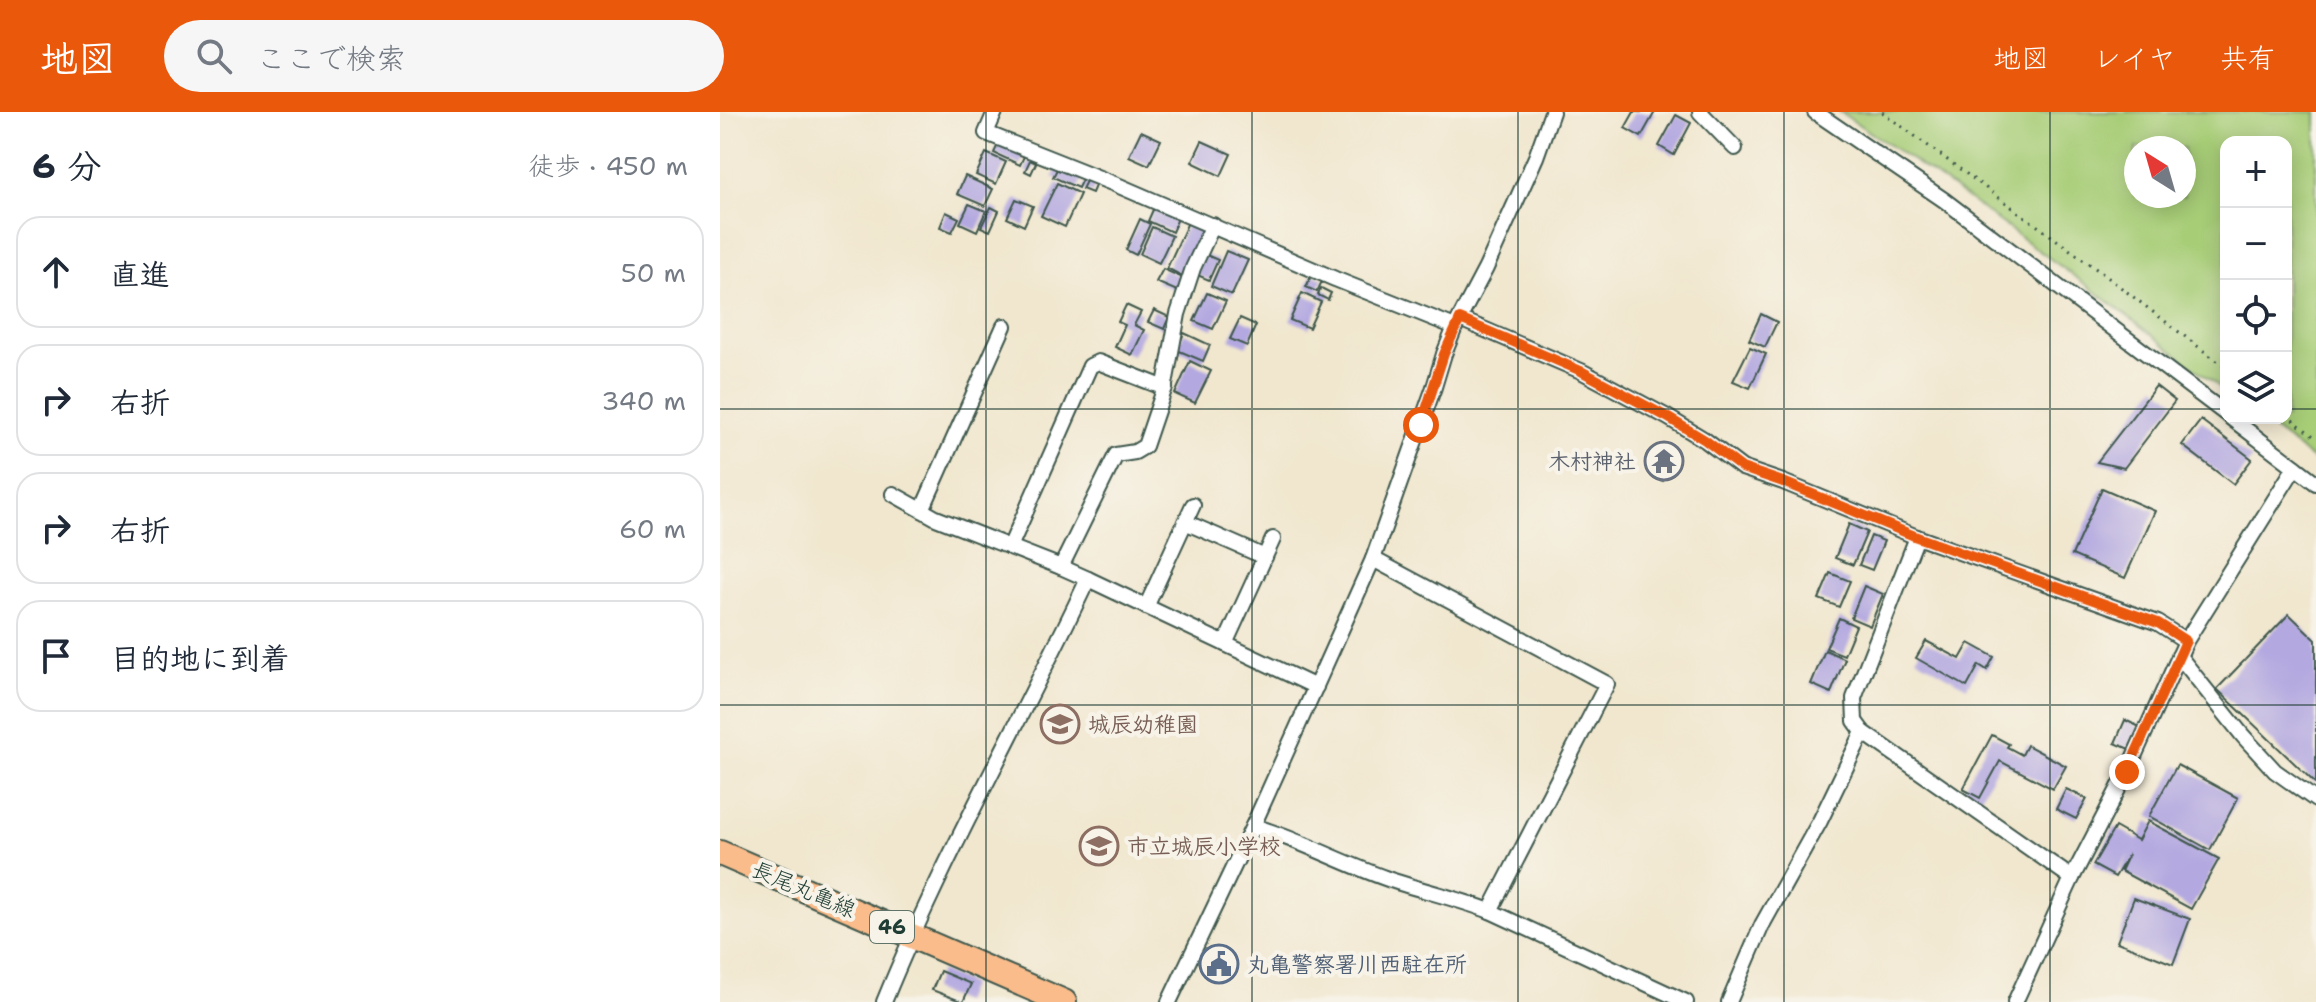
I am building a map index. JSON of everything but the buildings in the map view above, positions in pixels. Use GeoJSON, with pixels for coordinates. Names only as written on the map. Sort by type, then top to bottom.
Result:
{"type":"FeatureCollection","features":[{"type":"Feature","properties":{"kind":"main road","name":"長尾丸亀線"},"geometry":{"type":"LineString","coordinates":[[720,853],[1064,1002]]}},
{"type":"Feature","properties":{"kind":"street"},"geometry":{"type":"LineString","coordinates":[[995,112],[986,133],[1213,225],[1335,279],[1581,371],[1705,440],[1742,468],[1917,537],[2158,623],[2186,641]]}},
{"type":"Feature","properties":{"kind":"street"},"geometry":{"type":"LineString","coordinates":[[1169,1002],[1253,826],[1373,559],[1444,354],[1536,157],[1552,112]]}},
{"type":"Feature","properties":{"kind":"street"},"geometry":{"type":"LineString","coordinates":[[1700,112],[1735,148]]}},
{"type":"Feature","properties":{"kind":"street"},"geometry":{"type":"LineString","coordinates":[[1815,112],[1944,200],[2220,409]]}},
{"type":"Feature","properties":{"kind":"street"},"geometry":{"type":"LineString","coordinates":[[1061,567],[1116,455],[1135,452],[1145,446],[1165,388],[1178,314],[1193,268],[1213,225]]}},
{"type":"Feature","properties":{"kind":"street"},"geometry":{"type":"LineString","coordinates":[[922,510],[1004,326]]}},
{"type":"Feature","properties":{"kind":"street"},"geometry":{"type":"LineString","coordinates":[[1010,547],[1090,366],[1098,362],[1165,388]]}},
{"type":"Feature","properties":{"kind":"street"},"geometry":{"type":"LineString","coordinates":[[2239,424],[2316,483]]}},
{"type":"Feature","properties":{"kind":"street"},"geometry":{"type":"LineString","coordinates":[[2015,1002],[2072,878],[2127,772],[2186,641],[2295,467]]}},
{"type":"Feature","properties":{"kind":"street"},"geometry":{"type":"LineString","coordinates":[[893,494],[936,518],[1088,579],[1316,687]]}},
{"type":"Feature","properties":{"kind":"street"},"geometry":{"type":"LineString","coordinates":[[1146,607],[1193,505]]}},
{"type":"Feature","properties":{"kind":"street"},"geometry":{"type":"LineString","coordinates":[[1185,522],[1265,557]]}},
{"type":"Feature","properties":{"kind":"street"},"geometry":{"type":"LineString","coordinates":[[1917,537],[1854,698],[1855,721],[1863,732],[2072,878]]}},
{"type":"Feature","properties":{"kind":"street"},"geometry":{"type":"LineString","coordinates":[[1225,644],[1273,539]]}},
{"type":"Feature","properties":{"kind":"street"},"geometry":{"type":"LineString","coordinates":[[1373,559],[1607,684],[1490,911]]}},
{"type":"Feature","properties":{"kind":"street"},"geometry":{"type":"LineString","coordinates":[[884,1002],[911,934],[1088,579]]}},
{"type":"Feature","properties":{"kind":"street"},"geometry":{"type":"LineString","coordinates":[[2179,656],[2275,771],[2316,800]]}},
{"type":"Feature","properties":{"kind":"street"},"geometry":{"type":"LineString","coordinates":[[1729,1002],[1762,925],[1820,821],[1863,732]]}},
{"type":"Feature","properties":{"kind":"street"},"geometry":{"type":"LineString","coordinates":[[1253,826],[1286,836],[1384,878],[1490,911],[1686,1002]]}},
{"type":"Feature","properties":{"kind":"path"},"geometry":{"type":"LineString","coordinates":[[1882,112],[2087,261],[2220,363]]}},
{"type":"Feature","properties":{"kind":"path"},"geometry":{"type":"LineString","coordinates":[[2292,420],[2316,438]]}},
{"type":"Feature","properties":{"kind":"green space"},"geometry":{"type":"Polygon","coordinates":[[[1840,112],[2316,112],[2316,462],[2267,424],[2292,424],[2292,136],[2220,136],[2220,387],[1946,183],[1840,112]]]}},
{"type":"Feature","properties":{"kind":"place","name":"木村神社"},"geometry":{"type":"Point","coordinates":[1664,461]}},
{"type":"Feature","properties":{"kind":"place","name":"城辰幼稚園"},"geometry":{"type":"Point","coordinates":[1060,724]}},
{"type":"Feature","properties":{"kind":"place","name":"市立城辰小学校"},"geometry":{"type":"Point","coordinates":[1099,846]}},
{"type":"Feature","properties":{"kind":"place","name":"丸亀警察署川西駐在所"},"geometry":{"type":"Point","coordinates":[1219,964]}},
{"type":"Feature","properties":{"kind":"route"},"geometry":{"type":"LineString","coordinates":[[1421,425],[1444,354],[1460,319],[1581,371],[1667,417],[1742,468],[1917,537],[2158,623],[2186,641],[2127,772]]}}]}
